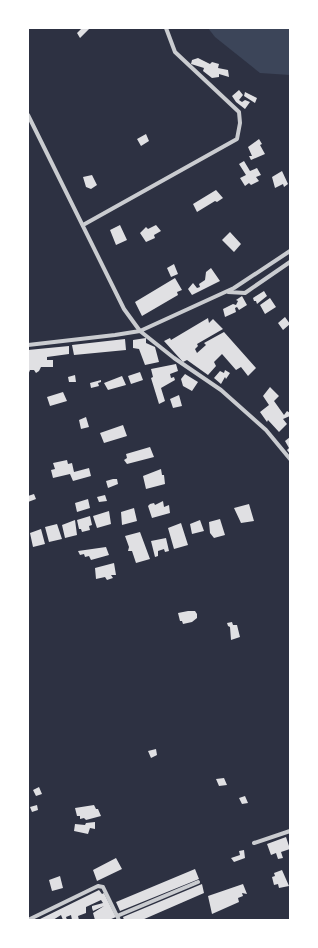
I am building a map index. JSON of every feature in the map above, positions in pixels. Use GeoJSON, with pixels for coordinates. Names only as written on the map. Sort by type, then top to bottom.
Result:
{"type":"FeatureCollection","features":[{"type":"Feature","properties":{"kind":"street"},"geometry":{"type":"LineString","coordinates":[[83,225],[237,139],[240,123],[239,112],[175,52],[166,28]]}},
{"type":"Feature","properties":{"kind":"street"},"geometry":{"type":"LineString","coordinates":[[28,115],[124,309],[140,331],[174,358],[221,390],[266,430],[290,459]]}},
{"type":"Feature","properties":{"kind":"street"},"geometry":{"type":"LineString","coordinates":[[28,345],[140,331],[226,292],[290,251]]}},
{"type":"Feature","properties":{"kind":"street"},"geometry":{"type":"LineString","coordinates":[[226,292],[245,293],[290,262]]}},
{"type":"Feature","properties":{"kind":"street"},"geometry":{"type":"LineString","coordinates":[[254,843],[290,830]]}},
{"type":"Feature","properties":{"kind":"street"},"geometry":{"type":"LineString","coordinates":[[28,920],[98,886],[104,887],[118,918],[198,882]]}},
{"type":"Feature","properties":{"kind":"shaded area"},"geometry":{"type":"Polygon","coordinates":[[[208,28],[290,28],[290,75],[260,73],[215,37],[208,28]]]}},
{"type":"Feature","properties":{"kind":"building"},"geometry":{"type":"Polygon","coordinates":[[[82,28],[90,28],[80,38],[77,33],[82,28]]]}},
{"type":"Feature","properties":{"kind":"building"},"geometry":{"type":"Polygon","coordinates":[[[198,58],[210,64],[212,62],[219,64],[218,68],[228,70],[229,77],[219,74],[219,77],[212,78],[203,71],[204,68],[191,64],[192,60],[198,58]]]}},
{"type":"Feature","properties":{"kind":"building"},"geometry":{"type":"Polygon","coordinates":[[[239,90],[243,95],[239,100],[242,102],[245,100],[250,102],[245,109],[236,102],[232,96],[239,90]]]}},
{"type":"Feature","properties":{"kind":"building"},"geometry":{"type":"Polygon","coordinates":[[[245,92],[257,98],[255,103],[244,96],[245,92]]]}},
{"type":"Feature","properties":{"kind":"building"},"geometry":{"type":"Polygon","coordinates":[[[146,134],[149,141],[141,146],[137,139],[146,134]]]}},
{"type":"Feature","properties":{"kind":"building"},"geometry":{"type":"Polygon","coordinates":[[[259,139],[262,144],[260,145],[265,154],[251,160],[249,156],[252,156],[248,147],[259,139]]]}},
{"type":"Feature","properties":{"kind":"building"},"geometry":{"type":"Polygon","coordinates":[[[244,161],[250,171],[257,168],[261,175],[256,177],[259,181],[251,185],[249,183],[245,186],[240,178],[246,175],[239,164],[244,161]]]}},
{"type":"Feature","properties":{"kind":"building"},"geometry":{"type":"Polygon","coordinates":[[[282,171],[288,184],[284,187],[283,184],[275,188],[272,177],[282,171]]]}},
{"type":"Feature","properties":{"kind":"building"},"geometry":{"type":"Polygon","coordinates":[[[92,175],[97,185],[91,189],[86,187],[83,177],[92,175]]]}},
{"type":"Feature","properties":{"kind":"building"},"geometry":{"type":"Polygon","coordinates":[[[216,190],[223,198],[197,212],[193,204],[216,190]]]}},
{"type":"Feature","properties":{"kind":"building"},"geometry":{"type":"Polygon","coordinates":[[[120,225],[127,240],[116,245],[110,230],[120,225]]]}},
{"type":"Feature","properties":{"kind":"building"},"geometry":{"type":"Polygon","coordinates":[[[156,225],[161,231],[154,235],[155,238],[146,242],[140,233],[146,227],[148,229],[156,225]]]}},
{"type":"Feature","properties":{"kind":"building"},"geometry":{"type":"Polygon","coordinates":[[[230,232],[241,244],[234,252],[222,240],[230,232]]]}},
{"type":"Feature","properties":{"kind":"building"},"geometry":{"type":"Polygon","coordinates":[[[174,264],[178,274],[171,277],[167,268],[174,264]]]}},
{"type":"Feature","properties":{"kind":"building"},"geometry":{"type":"Polygon","coordinates":[[[211,268],[220,281],[192,295],[188,289],[193,283],[197,288],[200,287],[199,284],[205,280],[206,272],[211,268]]]}},
{"type":"Feature","properties":{"kind":"building"},"geometry":{"type":"Polygon","coordinates":[[[175,278],[182,290],[177,292],[178,295],[142,316],[135,302],[175,278]]]}},
{"type":"Feature","properties":{"kind":"building"},"geometry":{"type":"Polygon","coordinates":[[[264,291],[267,296],[257,304],[253,298],[264,291]]]}},
{"type":"Feature","properties":{"kind":"building"},"geometry":{"type":"Polygon","coordinates":[[[242,296],[247,305],[239,310],[237,307],[235,308],[236,312],[225,317],[223,309],[233,304],[236,305],[238,301],[236,300],[242,296]]]}},
{"type":"Feature","properties":{"kind":"building"},"geometry":{"type":"Polygon","coordinates":[[[270,298],[276,307],[265,314],[260,305],[270,298]]]}},
{"type":"Feature","properties":{"kind":"building"},"geometry":{"type":"Polygon","coordinates":[[[285,317],[290,324],[283,330],[278,323],[285,317]]]}},
{"type":"Feature","properties":{"kind":"building"},"geometry":{"type":"Polygon","coordinates":[[[208,318],[209,323],[213,319],[223,329],[197,344],[198,346],[195,349],[197,353],[206,345],[204,343],[224,332],[256,368],[248,376],[241,367],[236,370],[222,354],[214,362],[216,366],[208,375],[187,360],[183,362],[164,341],[170,338],[171,340],[208,318]]]}},
{"type":"Feature","properties":{"kind":"building"},"geometry":{"type":"Polygon","coordinates":[[[146,338],[146,343],[155,347],[159,362],[145,365],[139,349],[133,348],[133,340],[146,338]]]}},
{"type":"Feature","properties":{"kind":"building"},"geometry":{"type":"Polygon","coordinates":[[[125,339],[126,350],[74,355],[72,345],[125,339]]]}},
{"type":"Feature","properties":{"kind":"building"},"geometry":{"type":"Polygon","coordinates":[[[69,346],[69,354],[47,357],[47,360],[53,360],[53,367],[41,367],[36,373],[34,370],[30,370],[28,375],[28,350],[69,346]]]}},
{"type":"Feature","properties":{"kind":"building"},"geometry":{"type":"Polygon","coordinates":[[[176,364],[178,371],[170,374],[171,378],[174,377],[175,380],[161,388],[165,401],[159,404],[151,378],[153,377],[151,369],[176,364]]]}},
{"type":"Feature","properties":{"kind":"building"},"geometry":{"type":"Polygon","coordinates":[[[225,370],[230,373],[226,379],[225,377],[221,384],[214,378],[220,371],[224,373],[225,370]]]}},
{"type":"Feature","properties":{"kind":"building"},"geometry":{"type":"Polygon","coordinates":[[[140,372],[143,380],[131,384],[128,376],[140,372]]]}},
{"type":"Feature","properties":{"kind":"building"},"geometry":{"type":"Polygon","coordinates":[[[185,374],[198,382],[192,391],[183,386],[181,379],[185,374]]]}},
{"type":"Feature","properties":{"kind":"building"},"geometry":{"type":"Polygon","coordinates":[[[75,375],[76,382],[69,382],[68,377],[75,375]]]}},
{"type":"Feature","properties":{"kind":"building"},"geometry":{"type":"Polygon","coordinates":[[[122,376],[126,385],[108,390],[104,383],[122,376]]]}},
{"type":"Feature","properties":{"kind":"building"},"geometry":{"type":"Polygon","coordinates":[[[101,380],[101,382],[98,383],[99,386],[91,388],[90,383],[101,380]]]}},
{"type":"Feature","properties":{"kind":"building"},"geometry":{"type":"Polygon","coordinates":[[[270,387],[279,396],[274,401],[284,415],[287,411],[290,413],[290,416],[283,419],[287,424],[279,432],[268,420],[267,422],[260,412],[269,405],[263,396],[270,387]]]}},
{"type":"Feature","properties":{"kind":"building"},"geometry":{"type":"Polygon","coordinates":[[[63,392],[67,401],[50,406],[47,397],[63,392]]]}},
{"type":"Feature","properties":{"kind":"building"},"geometry":{"type":"Polygon","coordinates":[[[179,395],[182,406],[173,408],[170,399],[179,395]]]}},
{"type":"Feature","properties":{"kind":"building"},"geometry":{"type":"Polygon","coordinates":[[[86,417],[89,427],[81,429],[79,420],[86,417]]]}},
{"type":"Feature","properties":{"kind":"building"},"geometry":{"type":"Polygon","coordinates":[[[123,425],[127,436],[104,443],[100,433],[123,425]]]}},
{"type":"Feature","properties":{"kind":"building"},"geometry":{"type":"Polygon","coordinates":[[[290,437],[290,454],[287,450],[289,448],[285,441],[290,437]]]}},
{"type":"Feature","properties":{"kind":"building"},"geometry":{"type":"Polygon","coordinates":[[[150,447],[154,457],[127,464],[124,460],[127,458],[126,454],[150,447]]]}},
{"type":"Feature","properties":{"kind":"building"},"geometry":{"type":"Polygon","coordinates":[[[67,460],[68,464],[72,463],[74,472],[89,468],[91,476],[73,481],[70,474],[53,478],[51,470],[55,469],[53,463],[67,460]]]}},
{"type":"Feature","properties":{"kind":"building"},"geometry":{"type":"Polygon","coordinates":[[[161,469],[162,475],[164,475],[165,484],[146,489],[143,476],[161,469]]]}},
{"type":"Feature","properties":{"kind":"building"},"geometry":{"type":"Polygon","coordinates":[[[117,479],[118,484],[108,488],[106,481],[117,479]]]}},
{"type":"Feature","properties":{"kind":"building"},"geometry":{"type":"Polygon","coordinates":[[[34,494],[36,499],[28,502],[28,496],[34,494]]]}},
{"type":"Feature","properties":{"kind":"building"},"geometry":{"type":"Polygon","coordinates":[[[105,495],[107,501],[99,502],[97,497],[105,495]]]}},
{"type":"Feature","properties":{"kind":"building"},"geometry":{"type":"Polygon","coordinates":[[[88,499],[90,508],[77,512],[75,503],[88,499]]]}},
{"type":"Feature","properties":{"kind":"building"},"geometry":{"type":"Polygon","coordinates":[[[163,501],[164,507],[169,505],[170,513],[152,518],[148,506],[154,503],[155,505],[163,501]]]}},
{"type":"Feature","properties":{"kind":"building"},"geometry":{"type":"Polygon","coordinates":[[[249,504],[254,521],[241,523],[234,508],[249,504]]]}},
{"type":"Feature","properties":{"kind":"building"},"geometry":{"type":"Polygon","coordinates":[[[134,508],[137,521],[122,525],[121,512],[134,508]]]}},
{"type":"Feature","properties":{"kind":"building"},"geometry":{"type":"Polygon","coordinates":[[[109,511],[111,524],[97,528],[93,516],[109,511]]]}},
{"type":"Feature","properties":{"kind":"building"},"geometry":{"type":"Polygon","coordinates":[[[90,516],[92,525],[89,526],[90,530],[82,532],[81,529],[79,529],[77,520],[90,516]]]}},
{"type":"Feature","properties":{"kind":"building"},"geometry":{"type":"Polygon","coordinates":[[[220,519],[225,535],[214,538],[210,533],[209,522],[220,519]]]}},
{"type":"Feature","properties":{"kind":"building"},"geometry":{"type":"Polygon","coordinates":[[[75,520],[77,535],[65,538],[62,525],[75,520]]]}},
{"type":"Feature","properties":{"kind":"building"},"geometry":{"type":"Polygon","coordinates":[[[200,520],[204,531],[192,534],[190,524],[200,520]]]}},
{"type":"Feature","properties":{"kind":"building"},"geometry":{"type":"Polygon","coordinates":[[[181,523],[188,545],[174,549],[168,528],[181,523]]]}},
{"type":"Feature","properties":{"kind":"building"},"geometry":{"type":"Polygon","coordinates":[[[57,524],[62,539],[49,542],[45,527],[57,524]]]}},
{"type":"Feature","properties":{"kind":"building"},"geometry":{"type":"Polygon","coordinates":[[[41,529],[45,544],[33,547],[30,533],[41,529]]]}},
{"type":"Feature","properties":{"kind":"building"},"geometry":{"type":"Polygon","coordinates":[[[140,532],[150,559],[136,563],[132,551],[128,551],[129,547],[125,536],[140,532]]]}},
{"type":"Feature","properties":{"kind":"building"},"geometry":{"type":"Polygon","coordinates":[[[166,538],[169,551],[165,552],[164,549],[158,551],[158,556],[155,557],[151,541],[166,538]]]}},
{"type":"Feature","properties":{"kind":"building"},"geometry":{"type":"Polygon","coordinates":[[[106,547],[109,555],[91,560],[89,556],[85,557],[84,554],[80,555],[78,551],[106,547]]]}},
{"type":"Feature","properties":{"kind":"building"},"geometry":{"type":"Polygon","coordinates":[[[114,563],[116,575],[111,575],[113,578],[107,580],[105,577],[96,579],[95,568],[114,563]]]}},
{"type":"Feature","properties":{"kind":"building"},"geometry":{"type":"Polygon","coordinates":[[[195,611],[197,618],[192,622],[183,624],[182,621],[180,621],[178,613],[195,611]]]}},
{"type":"Feature","properties":{"kind":"building"},"geometry":{"type":"Polygon","coordinates":[[[232,622],[233,625],[237,625],[240,637],[231,640],[230,627],[227,623],[232,622]]]}},
{"type":"Feature","properties":{"kind":"building"},"geometry":{"type":"Polygon","coordinates":[[[156,749],[157,755],[151,758],[148,751],[156,749]]]}},
{"type":"Feature","properties":{"kind":"building"},"geometry":{"type":"Polygon","coordinates":[[[224,778],[227,785],[219,786],[216,779],[224,778]]]}},
{"type":"Feature","properties":{"kind":"building"},"geometry":{"type":"Polygon","coordinates":[[[39,787],[42,794],[36,796],[33,790],[39,787]]]}},
{"type":"Feature","properties":{"kind":"building"},"geometry":{"type":"Polygon","coordinates":[[[245,796],[248,803],[242,804],[239,798],[245,796]]]}},
{"type":"Feature","properties":{"kind":"building"},"geometry":{"type":"Polygon","coordinates":[[[37,805],[38,810],[32,812],[30,807],[37,805]]]}},
{"type":"Feature","properties":{"kind":"building"},"geometry":{"type":"Polygon","coordinates":[[[94,805],[96,809],[98,809],[101,816],[86,820],[84,818],[80,819],[80,816],[77,816],[75,808],[94,805]]]}},
{"type":"Feature","properties":{"kind":"building"},"geometry":{"type":"Polygon","coordinates":[[[95,822],[95,829],[90,828],[88,834],[74,831],[75,824],[85,825],[86,823],[95,822]]]}},
{"type":"Feature","properties":{"kind":"building"},"geometry":{"type":"Polygon","coordinates":[[[286,837],[290,849],[281,852],[283,858],[278,859],[276,853],[271,855],[267,844],[286,837]]]}},
{"type":"Feature","properties":{"kind":"building"},"geometry":{"type":"Polygon","coordinates":[[[244,850],[245,858],[234,862],[231,858],[240,855],[239,851],[244,850]]]}},
{"type":"Feature","properties":{"kind":"building"},"geometry":{"type":"Polygon","coordinates":[[[116,858],[122,869],[97,881],[93,870],[116,858]]]}},
{"type":"Feature","properties":{"kind":"building"},"geometry":{"type":"Polygon","coordinates":[[[195,869],[199,879],[120,911],[116,902],[195,869]]]}},
{"type":"Feature","properties":{"kind":"building"},"geometry":{"type":"Polygon","coordinates":[[[282,870],[289,886],[279,888],[278,884],[274,885],[272,877],[275,876],[274,873],[282,870]]]}},
{"type":"Feature","properties":{"kind":"building"},"geometry":{"type":"Polygon","coordinates":[[[60,876],[63,888],[52,891],[49,880],[60,876]]]}},
{"type":"Feature","properties":{"kind":"building"},"geometry":{"type":"Polygon","coordinates":[[[202,884],[204,893],[142,920],[124,920],[123,917],[202,884]]]}},
{"type":"Feature","properties":{"kind":"building"},"geometry":{"type":"Polygon","coordinates":[[[243,884],[247,894],[242,893],[243,896],[238,898],[239,902],[212,914],[208,896],[243,884]]]}},
{"type":"Feature","properties":{"kind":"building"},"geometry":{"type":"Polygon","coordinates":[[[99,890],[102,894],[104,893],[116,917],[109,920],[95,920],[93,913],[104,906],[93,911],[92,906],[103,903],[101,900],[86,907],[86,913],[78,916],[79,920],[72,920],[71,915],[66,917],[67,920],[63,920],[61,915],[53,920],[38,920],[99,890]]]}}]}
